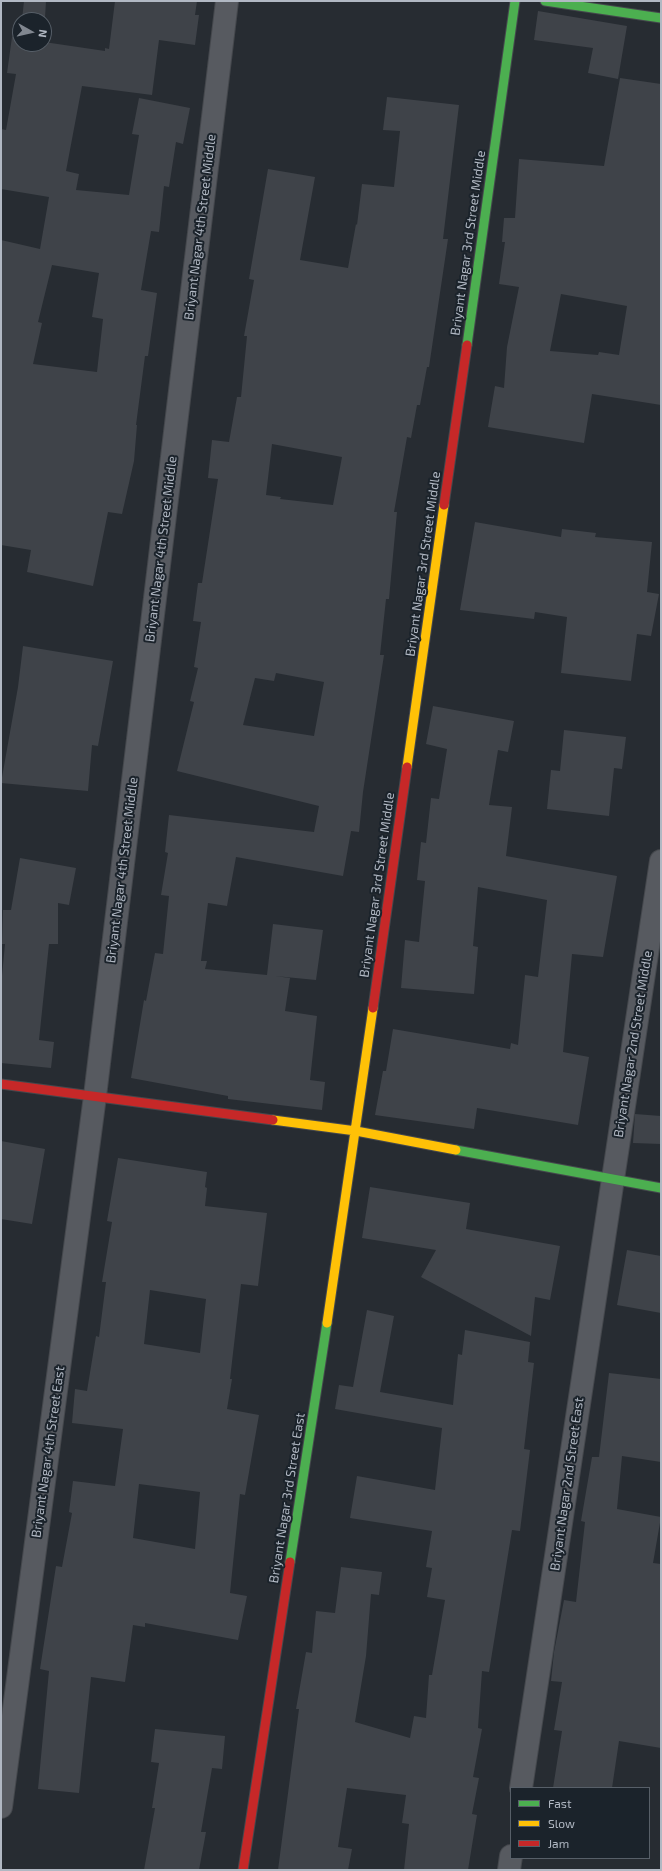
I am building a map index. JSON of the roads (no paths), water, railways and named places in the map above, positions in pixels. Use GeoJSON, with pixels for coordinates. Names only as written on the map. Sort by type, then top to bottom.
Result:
{"type":"FeatureCollection","features":[{"type":"Feature","properties":{"kind":"street","name":"Briyant Nagar 4th Street Middle"},"geometry":{"type":"LineString","coordinates":[[95,1096],[227,1]]}},
{"type":"Feature","properties":{"kind":"street","name":"Briyant Nagar 3rd Street Middle"},"geometry":{"type":"LineString","coordinates":[[356,1131],[515,1]]}},
{"type":"Feature","properties":{"kind":"street"},"geometry":{"type":"LineString","coordinates":[[545,1],[661,18]]}},
{"type":"Feature","properties":{"kind":"street","name":"Briyant Nagar 2nd Street Middle"},"geometry":{"type":"LineString","coordinates":[[612,1179],[661,861]]}},
{"type":"Feature","properties":{"kind":"street"},"geometry":{"type":"LineString","coordinates":[[1,1084],[356,1131],[661,1188]]}},
{"type":"Feature","properties":{"kind":"street","name":"Briyant Nagar 4th Street East"},"geometry":{"type":"LineString","coordinates":[[1,1808],[95,1096]]}},
{"type":"Feature","properties":{"kind":"street","name":"Briyant Nagar 3rd Street East"},"geometry":{"type":"LineString","coordinates":[[244,1870],[356,1131]]}},
{"type":"Feature","properties":{"kind":"street","name":"Briyant Nagar 2nd Street East"},"geometry":{"type":"LineString","coordinates":[[521,1787],[612,1179]]}},
{"type":"Feature","properties":{"kind":"street"},"geometry":{"type":"LineString","coordinates":[[509,1870],[511,1859]]}}]}
